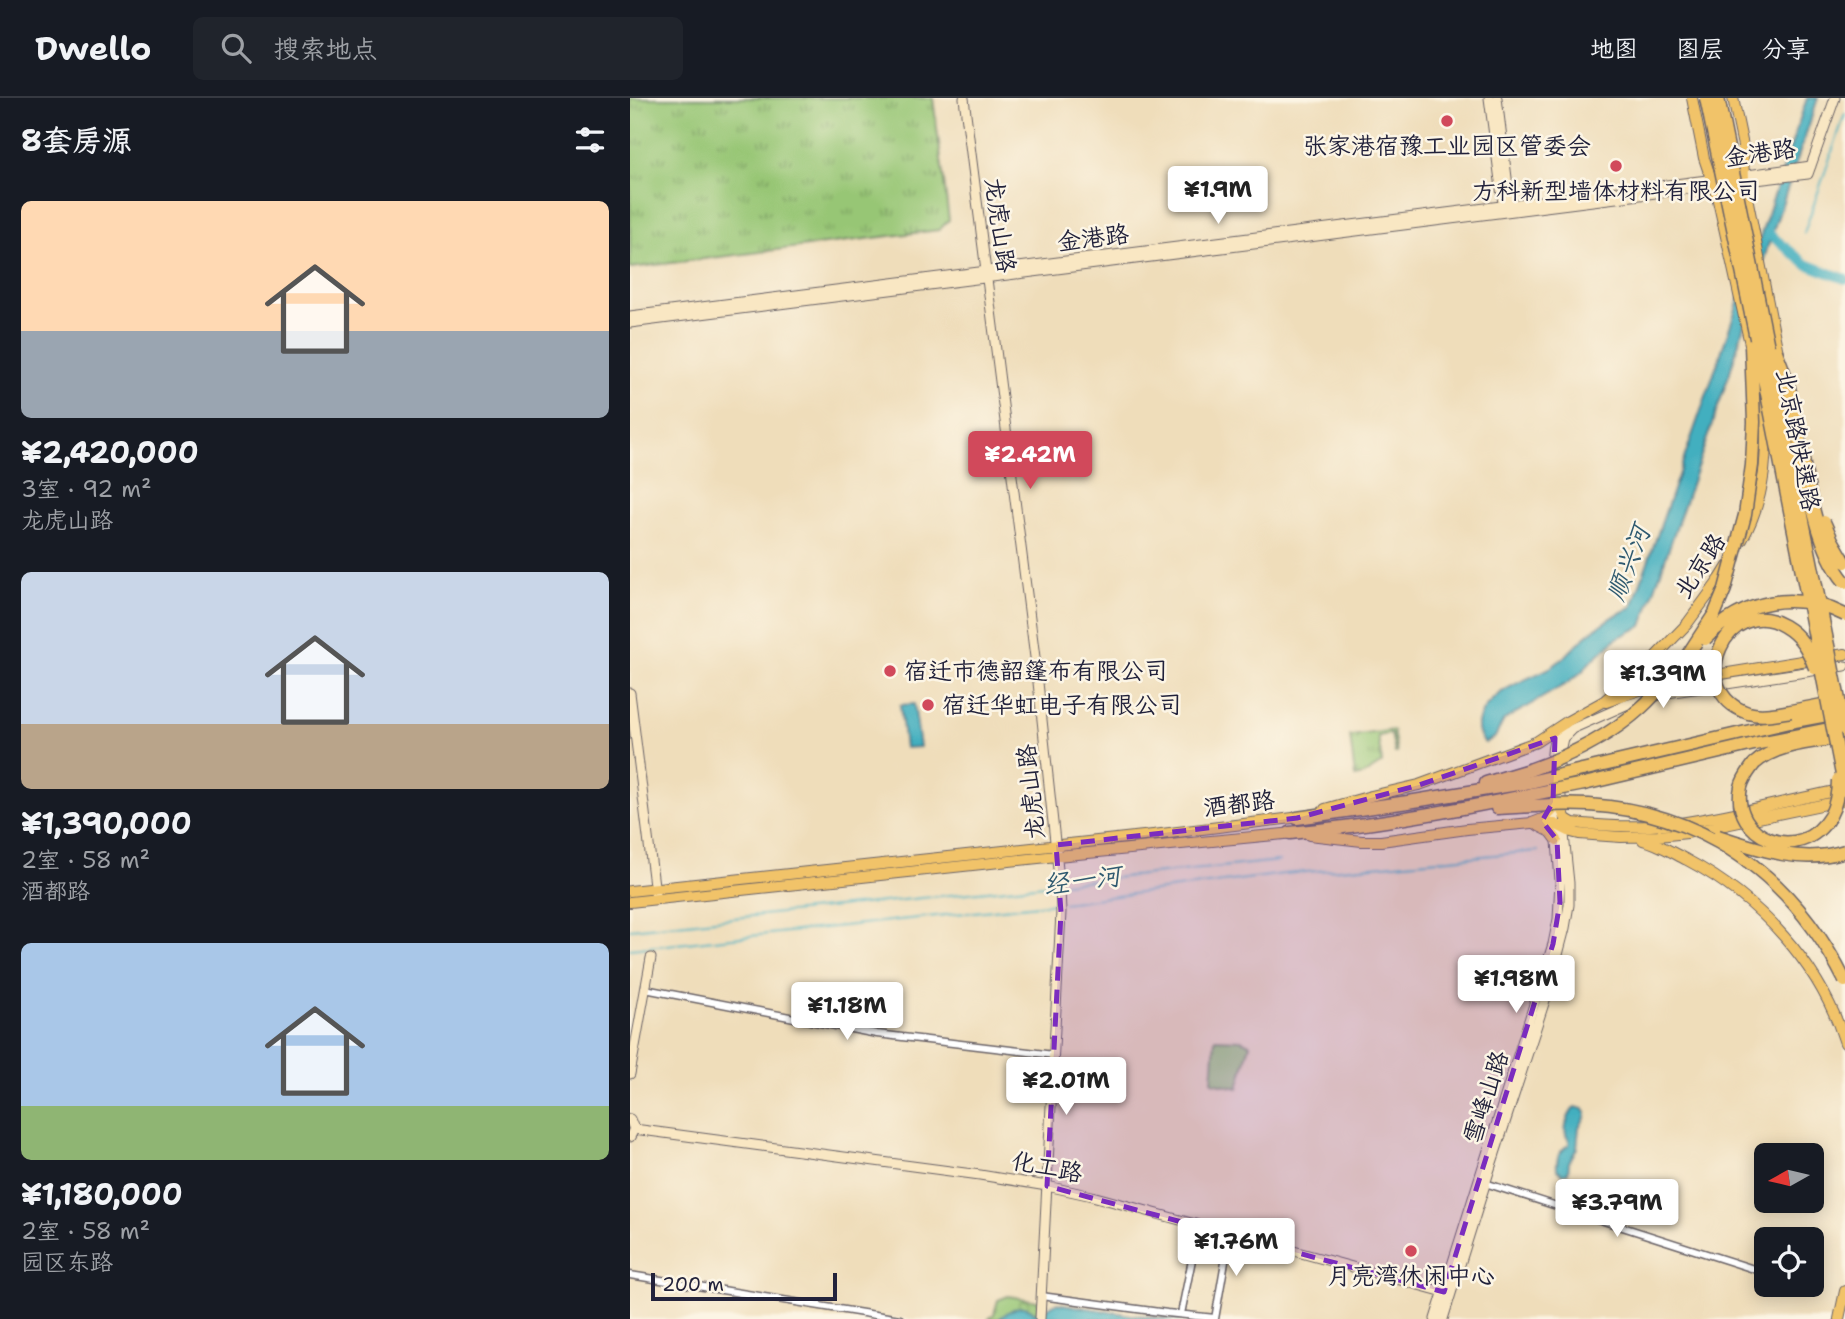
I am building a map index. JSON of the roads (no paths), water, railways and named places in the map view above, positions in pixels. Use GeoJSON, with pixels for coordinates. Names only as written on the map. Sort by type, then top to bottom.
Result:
{"type":"FeatureCollection","features":[{"type":"Feature","properties":{"kind":"highway","name":"北京路快速路"},"geometry":{"type":"LineString","coordinates":[[1706,98],[1829,708],[1841,741],[1845,790]]}},
{"type":"Feature","properties":{"kind":"highway","name":"北京路快速路"},"geometry":{"type":"LineString","coordinates":[[1718,98],[1845,728]]}},
{"type":"Feature","properties":{"kind":"highway"},"geometry":{"type":"LineString","coordinates":[[1685,659],[1720,601],[1745,515],[1752,465],[1754,422],[1751,340],[1742,272]]}},
{"type":"Feature","properties":{"kind":"highway"},"geometry":{"type":"LineString","coordinates":[[1762,312],[1790,389],[1818,526],[1831,562],[1845,583]]}},
{"type":"Feature","properties":{"kind":"highway"},"geometry":{"type":"LineString","coordinates":[[1808,479],[1814,500],[1832,540],[1845,560]]}},
{"type":"Feature","properties":{"kind":"highway"},"geometry":{"type":"LineString","coordinates":[[1845,615],[1807,602],[1776,601],[1757,605],[1719,624],[1643,706],[1607,733],[1567,755],[1532,788],[1558,804],[1624,809],[1775,853],[1813,856],[1845,851]]}},
{"type":"Feature","properties":{"kind":"highway"},"geometry":{"type":"LineString","coordinates":[[1829,708],[1810,654],[1794,632],[1768,620],[1747,622],[1726,637],[1715,660],[1720,690],[1734,705],[1749,713],[1764,715],[1791,711],[1845,700]]}},
{"type":"Feature","properties":{"kind":"highway","name":"酒都路"},"geometry":{"type":"LineString","coordinates":[[1583,777],[1789,722],[1845,712]]}},
{"type":"Feature","properties":{"kind":"highway","name":"酒都路"},"geometry":{"type":"LineString","coordinates":[[1290,833],[1423,815],[1583,777],[1845,728]]}},
{"type":"Feature","properties":{"kind":"highway"},"geometry":{"type":"LineString","coordinates":[[1841,741],[1837,801],[1825,824],[1814,835],[1789,843],[1778,843],[1756,831],[1743,810],[1741,797],[1741,787],[1754,764],[1775,751],[1841,741]]}},
{"type":"Feature","properties":{"kind":"highway","name":"酒都路"},"geometry":{"type":"LineString","coordinates":[[1297,818],[1432,798],[1532,788]]}},
{"type":"Feature","properties":{"kind":"highway"},"geometry":{"type":"LineString","coordinates":[[1688,826],[1718,841],[1752,864],[1780,888],[1817,932],[1845,982]]}},
{"type":"Feature","properties":{"kind":"main road","name":"北京路"},"geometry":{"type":"LineString","coordinates":[[1297,818],[1419,785],[1536,741],[1604,701],[1656,656],[1687,624],[1720,579],[1749,527],[1763,479],[1766,427],[1763,402],[1692,98]]}},
{"type":"Feature","properties":{"kind":"main road"},"geometry":{"type":"LineString","coordinates":[[1733,98],[1743,146],[1744,178],[1782,374],[1808,490],[1822,524],[1845,560]]}},
{"type":"Feature","properties":{"kind":"main road"},"geometry":{"type":"LineString","coordinates":[[1587,710],[1654,685],[1845,654]]}},
{"type":"Feature","properties":{"kind":"main road"},"geometry":{"type":"LineString","coordinates":[[1521,825],[1539,821],[1558,810],[1573,822],[1623,826],[1664,825],[1701,820],[1845,790]]}},
{"type":"Feature","properties":{"kind":"main road"},"geometry":{"type":"LineString","coordinates":[[1621,837],[1687,833],[1845,800]]}},
{"type":"Feature","properties":{"kind":"main road","name":"酒都路"},"geometry":{"type":"LineString","coordinates":[[630,902],[655,894],[1057,850],[1297,818]]}},
{"type":"Feature","properties":{"kind":"main road"},"geometry":{"type":"LineString","coordinates":[[1521,825],[1542,826],[1562,840]]}},
{"type":"Feature","properties":{"kind":"main road"},"geometry":{"type":"LineString","coordinates":[[1290,833],[1381,841],[1466,829],[1521,825],[1560,826],[1579,834],[1647,841],[1719,878],[1758,909],[1788,941],[1814,976],[1830,1004],[1845,1044]]}},
{"type":"Feature","properties":{"kind":"main road","name":"酒都路"},"geometry":{"type":"LineString","coordinates":[[1057,850],[1290,833]]}},
{"type":"Feature","properties":{"kind":"main road","name":"酒都路"},"geometry":{"type":"LineString","coordinates":[[630,891],[655,894]]}},
{"type":"Feature","properties":{"kind":"main road"},"geometry":{"type":"LineString","coordinates":[[1839,1319],[1845,1291]]}},
{"type":"Feature","properties":{"kind":"street","name":"龙虎山路"},"geometry":{"type":"LineString","coordinates":[[964,98],[1038,673],[1060,888],[1061,912],[1040,1319]]}},
{"type":"Feature","properties":{"kind":"street"},"geometry":{"type":"LineString","coordinates":[[1489,98],[1507,209]]}},
{"type":"Feature","properties":{"kind":"street"},"geometry":{"type":"LineString","coordinates":[[1497,98],[1507,209]]}},
{"type":"Feature","properties":{"kind":"street","name":"金港路"},"geometry":{"type":"LineString","coordinates":[[630,316],[987,274],[1810,170],[1835,98]]}},
{"type":"Feature","properties":{"kind":"street","name":"金港路"},"geometry":{"type":"LineString","coordinates":[[630,323],[987,274]]}},
{"type":"Feature","properties":{"kind":"street"},"geometry":{"type":"LineString","coordinates":[[1558,810],[1561,747],[1563,738],[1572,729],[1636,702],[1667,693],[1845,666]]}},
{"type":"Feature","properties":{"kind":"street"},"geometry":{"type":"LineString","coordinates":[[630,693],[655,894]]}},
{"type":"Feature","properties":{"kind":"street"},"geometry":{"type":"LineString","coordinates":[[1555,738],[1558,730],[1568,721]]}},
{"type":"Feature","properties":{"kind":"street"},"geometry":{"type":"LineString","coordinates":[[1555,738],[1561,747]]}},
{"type":"Feature","properties":{"kind":"street"},"geometry":{"type":"LineString","coordinates":[[1536,741],[1555,738]]}},
{"type":"Feature","properties":{"kind":"street","name":"雪峰山路"},"geometry":{"type":"LineString","coordinates":[[1443,1319],[1566,928],[1569,898],[1551,760],[1555,738]]}},
{"type":"Feature","properties":{"kind":"street","name":"雪峰山路"},"geometry":{"type":"LineString","coordinates":[[1435,1319],[1553,944],[1560,902],[1562,840]]}},
{"type":"Feature","properties":{"kind":"street"},"geometry":{"type":"LineString","coordinates":[[630,1074],[651,958]]}},
{"type":"Feature","properties":{"kind":"street"},"geometry":{"type":"LineString","coordinates":[[645,989],[877,1034],[1054,1055]]}},
{"type":"Feature","properties":{"kind":"street","name":"化工路"},"geometry":{"type":"LineString","coordinates":[[630,1119],[634,1125],[632,1133],[920,1166],[1047,1186],[1444,1292]]}},
{"type":"Feature","properties":{"kind":"street"},"geometry":{"type":"LineString","coordinates":[[1485,1183],[1754,1269]]}},
{"type":"Feature","properties":{"kind":"street"},"geometry":{"type":"LineString","coordinates":[[1181,1314],[1199,1225]]}},
{"type":"Feature","properties":{"kind":"street"},"geometry":{"type":"LineString","coordinates":[[1041,1296],[1215,1318],[1230,1233]]}},
{"type":"Feature","properties":{"kind":"street"},"geometry":{"type":"LineString","coordinates":[[630,1275],[900,1319]]}},
{"type":"Feature","properties":{"kind":"water"},"geometry":{"type":"Polygon","coordinates":[[[1807,98],[1818,98],[1767,249],[1729,375],[1642,626],[1617,638],[1569,682],[1504,720],[1495,737],[1485,743],[1478,732],[1478,723],[1492,700],[1511,687],[1553,666],[1586,636],[1632,607],[1807,98]]]}},
{"type":"Feature","properties":{"kind":"water"},"geometry":{"type":"Polygon","coordinates":[[[914,704],[920,747],[905,748],[900,705],[914,704]]]}},
{"type":"Feature","properties":{"kind":"water"},"geometry":{"type":"Polygon","coordinates":[[[1575,1107],[1584,1109],[1586,1113],[1579,1127],[1577,1148],[1569,1162],[1568,1173],[1562,1174],[1557,1169],[1557,1161],[1561,1152],[1569,1145],[1566,1128],[1575,1107]]]}},
{"type":"Feature","properties":{"kind":"water"},"geometry":{"type":"Polygon","coordinates":[[[1056,1303],[1131,1315],[1185,1319],[1046,1319],[1033,1316],[1027,1319],[999,1319],[1017,1308],[1026,1307],[1035,1313],[1056,1303]]]}},
{"type":"Feature","properties":{"kind":"waterway"},"geometry":{"type":"LineString","coordinates":[[1804,233],[1845,114]]}},
{"type":"Feature","properties":{"kind":"waterway"},"geometry":{"type":"LineString","coordinates":[[1768,233],[1806,264],[1845,279]]}},
{"type":"Feature","properties":{"kind":"waterway","name":"经一河"},"geometry":{"type":"LineString","coordinates":[[1063,903],[1284,874],[1538,851]]}},
{"type":"Feature","properties":{"kind":"waterway","name":"经一河"},"geometry":{"type":"LineString","coordinates":[[1065,883],[1279,861]]}},
{"type":"Feature","properties":{"kind":"waterway","name":"经一河"},"geometry":{"type":"LineString","coordinates":[[630,929],[1054,884]]}},
{"type":"Feature","properties":{"kind":"waterway","name":"经一河"},"geometry":{"type":"LineString","coordinates":[[630,949],[1057,903]]}},
{"type":"Feature","properties":{"kind":"place","name":"张家港宿豫工业园区管委会"},"geometry":{"type":"Point","coordinates":[1447,121]}},
{"type":"Feature","properties":{"kind":"place","name":"方科新型墙体材料有限公司"},"geometry":{"type":"Point","coordinates":[1616,166]}},
{"type":"Feature","properties":{"kind":"place","name":"宿迁市德韶篷布有限公司"},"geometry":{"type":"Point","coordinates":[890,671]}},
{"type":"Feature","properties":{"kind":"place","name":"宿迁华虹电子有限公司"},"geometry":{"type":"Point","coordinates":[928,705]}},
{"type":"Feature","properties":{"kind":"place","name":"月亮湾休闲中心"},"geometry":{"type":"Point","coordinates":[1411,1251]}},
{"type":"Feature","properties":{"kind":"water label","name":"顺兴河"},"geometry":{"type":"Point","coordinates":[1628,563]}}]}
